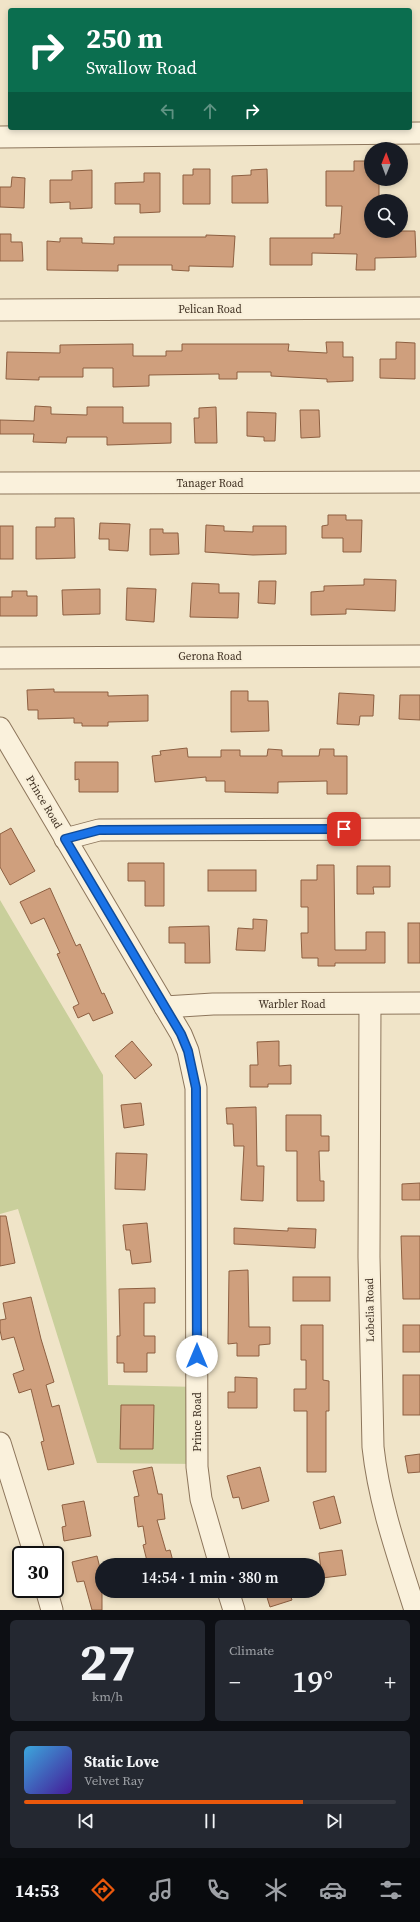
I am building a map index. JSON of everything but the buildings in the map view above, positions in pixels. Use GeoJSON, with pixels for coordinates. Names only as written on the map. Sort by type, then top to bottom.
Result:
{"type":"FeatureCollection","features":[{"type":"Feature","properties":{"kind":"street"},"geometry":{"type":"LineString","coordinates":[[0,137],[420,133]]}},
{"type":"Feature","properties":{"kind":"street","name":"Pelican Road"},"geometry":{"type":"LineString","coordinates":[[0,310],[420,308]]}},
{"type":"Feature","properties":{"kind":"street","name":"Tanager Road"},"geometry":{"type":"LineString","coordinates":[[0,483],[420,482]]}},
{"type":"Feature","properties":{"kind":"street","name":"Gerona Road"},"geometry":{"type":"LineString","coordinates":[[0,658],[420,656]]}},
{"type":"Feature","properties":{"kind":"street","name":"Prince Road"},"geometry":{"type":"LineString","coordinates":[[0,728],[181,1034],[188,1051],[196,1088],[197,1467],[201,1499],[218,1558]]}},
{"type":"Feature","properties":{"kind":"street"},"geometry":{"type":"LineString","coordinates":[[65,839],[99,830],[420,829]]}},
{"type":"Feature","properties":{"kind":"street","name":"Warbler Road"},"geometry":{"type":"LineString","coordinates":[[165,1007],[213,1004],[420,1003]]}},
{"type":"Feature","properties":{"kind":"street","name":"Lobelia Road"},"geometry":{"type":"LineString","coordinates":[[370,1004],[369,1257],[373,1447],[376,1477],[383,1507],[415,1610]]}},
{"type":"Feature","properties":{"kind":"street"},"geometry":{"type":"LineString","coordinates":[[0,1443],[32,1546]]}},
{"type":"Feature","properties":{"kind":"street"},"geometry":{"type":"LineString","coordinates":[[49,1598],[52,1610]]}},
{"type":"Feature","properties":{"kind":"street"},"geometry":{"type":"LineString","coordinates":[[230,1598],[234,1610]]}},
{"type":"Feature","properties":{"kind":"green space"},"geometry":{"type":"Polygon","coordinates":[[[0,900],[103,1075],[108,1385],[199,1387],[198,1464],[97,1463],[18,1209],[0,1214],[0,900]]]}},
{"type":"Feature","properties":{"kind":"route"},"geometry":{"type":"LineString","coordinates":[[197,1356],[196,1088],[193,1069],[181,1034],[65,839],[85,832],[99,830],[344,829]]}}]}
